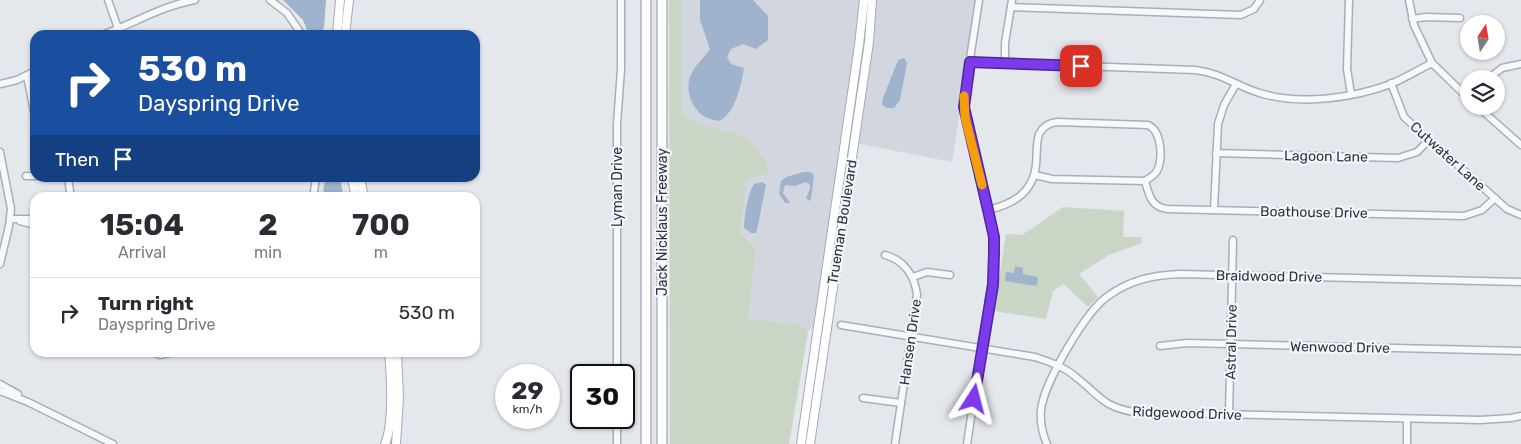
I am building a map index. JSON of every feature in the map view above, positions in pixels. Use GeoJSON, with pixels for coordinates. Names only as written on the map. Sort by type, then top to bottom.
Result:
{"type":"FeatureCollection","features":[{"type":"Feature","properties":{"kind":"highway","name":"Jack Nicklaus Freeway"},"geometry":{"type":"LineString","coordinates":[[646,0],[646,444]]}},
{"type":"Feature","properties":{"kind":"highway","name":"Jack Nicklaus Freeway"},"geometry":{"type":"LineString","coordinates":[[662,0],[662,444]]}},
{"type":"Feature","properties":{"kind":"main road"},"geometry":{"type":"LineString","coordinates":[[337,30],[340,0]]}},
{"type":"Feature","properties":{"kind":"main road"},"geometry":{"type":"LineString","coordinates":[[346,30],[349,0]]}},
{"type":"Feature","properties":{"kind":"main road","name":"Trueman Boulevard"},"geometry":{"type":"LineString","coordinates":[[801,444],[864,0]]}},
{"type":"Feature","properties":{"kind":"main road","name":"Trueman Boulevard"},"geometry":{"type":"LineString","coordinates":[[810,444],[869,42],[872,0]]}},
{"type":"Feature","properties":{"kind":"main road"},"geometry":{"type":"LineString","coordinates":[[384,444],[389,427],[391,375],[389,357]]}},
{"type":"Feature","properties":{"kind":"main road"},"geometry":{"type":"LineString","coordinates":[[396,444],[399,398],[397,357]]}},
{"type":"Feature","properties":{"kind":"street"},"geometry":{"type":"LineString","coordinates":[[108,0],[118,28]]}},
{"type":"Feature","properties":{"kind":"street"},"geometry":{"type":"LineString","coordinates":[[113,30],[161,9],[195,0]]}},
{"type":"Feature","properties":{"kind":"street"},"geometry":{"type":"LineString","coordinates":[[270,0],[287,13],[299,30]]}},
{"type":"Feature","properties":{"kind":"street","name":"Lyman Drive"},"geometry":{"type":"LineString","coordinates":[[617,364],[617,124],[621,70],[621,0]]}},
{"type":"Feature","properties":{"kind":"street"},"geometry":{"type":"LineString","coordinates":[[967,444],[994,267],[994,237],[964,107],[979,0]]}},
{"type":"Feature","properties":{"kind":"street"},"geometry":{"type":"LineString","coordinates":[[1005,63],[1011,3],[1241,14],[1254,9],[1260,0]]}},
{"type":"Feature","properties":{"kind":"street"},"geometry":{"type":"LineString","coordinates":[[1349,0],[1347,69],[1351,94]]}},
{"type":"Feature","properties":{"kind":"street"},"geometry":{"type":"LineString","coordinates":[[1409,0],[1412,19],[1420,42],[1432,63],[1460,90]]}},
{"type":"Feature","properties":{"kind":"street"},"geometry":{"type":"LineString","coordinates":[[1412,19],[1426,17],[1460,18]]}},
{"type":"Feature","properties":{"kind":"street"},"geometry":{"type":"LineString","coordinates":[[970,62],[1195,70],[1216,74],[1262,94],[1305,99],[1351,94],[1391,83],[1432,63]]}},
{"type":"Feature","properties":{"kind":"street"},"geometry":{"type":"LineString","coordinates":[[1499,70],[1521,64]]}},
{"type":"Feature","properties":{"kind":"street"},"geometry":{"type":"LineString","coordinates":[[0,84],[30,74]]}},
{"type":"Feature","properties":{"kind":"street"},"geometry":{"type":"LineString","coordinates":[[27,76],[30,89]]}},
{"type":"Feature","properties":{"kind":"street","name":"Cutwater Lane"},"geometry":{"type":"LineString","coordinates":[[1391,83],[1404,117],[1507,209],[1521,215]]}},
{"type":"Feature","properties":{"kind":"street"},"geometry":{"type":"LineString","coordinates":[[1214,210],[1218,124],[1221,111],[1236,84]]}},
{"type":"Feature","properties":{"kind":"street"},"geometry":{"type":"LineString","coordinates":[[1487,115],[1521,145]]}},
{"type":"Feature","properties":{"kind":"street"},"geometry":{"type":"LineString","coordinates":[[988,210],[1008,204],[1027,190],[1035,175],[1037,140],[1041,130],[1049,124],[1057,122],[1148,125],[1156,130],[1160,140],[1157,170],[1153,176],[1145,181],[1052,179],[1035,175]]}},
{"type":"Feature","properties":{"kind":"street","name":"Lagoon Lane"},"geometry":{"type":"LineString","coordinates":[[1216,154],[1398,158],[1417,152],[1429,140]]}},
{"type":"Feature","properties":{"kind":"street"},"geometry":{"type":"LineString","coordinates":[[0,152],[14,220],[0,264]]}},
{"type":"Feature","properties":{"kind":"street","name":"Boathouse Drive"},"geometry":{"type":"LineString","coordinates":[[1145,181],[1150,199],[1159,208],[1167,209],[1464,216],[1482,210],[1495,198]]}},
{"type":"Feature","properties":{"kind":"street"},"geometry":{"type":"LineString","coordinates":[[14,220],[30,219]]}},
{"type":"Feature","properties":{"kind":"street"},"geometry":{"type":"LineString","coordinates":[[14,220],[30,224]]}},
{"type":"Feature","properties":{"kind":"street","name":"Astral Drive"},"geometry":{"type":"LineString","coordinates":[[1229,415],[1233,240]]}},
{"type":"Feature","properties":{"kind":"street"},"geometry":{"type":"LineString","coordinates":[[885,254],[903,264],[913,277],[927,272],[950,275]]}},
{"type":"Feature","properties":{"kind":"street","name":"Braidwood Drive"},"geometry":{"type":"LineString","coordinates":[[1047,444],[1041,426],[1041,410],[1046,393],[1076,334],[1092,310],[1107,296],[1124,286],[1145,278],[1164,274],[1521,282]]}},
{"type":"Feature","properties":{"kind":"street","name":"Hansen Drive"},"geometry":{"type":"LineString","coordinates":[[895,444],[918,295],[913,277]]}},
{"type":"Feature","properties":{"kind":"street","name":"Ridgewood Drive"},"geometry":{"type":"LineString","coordinates":[[841,325],[1035,357],[1059,366],[1076,376],[1099,398],[1116,408],[1143,413],[1480,420],[1521,416]]}},
{"type":"Feature","properties":{"kind":"street","name":"Wenwood Drive"},"geometry":{"type":"LineString","coordinates":[[1160,346],[1187,343],[1521,351]]}},
{"type":"Feature","properties":{"kind":"street"},"geometry":{"type":"LineString","coordinates":[[0,384],[25,398],[28,402]]}},
{"type":"Feature","properties":{"kind":"street"},"geometry":{"type":"LineString","coordinates":[[0,391],[28,402],[113,444]]}},
{"type":"Feature","properties":{"kind":"street"},"geometry":{"type":"LineString","coordinates":[[863,398],[901,403]]}},
{"type":"Feature","properties":{"kind":"street"},"geometry":{"type":"LineString","coordinates":[[1407,419],[1407,444]]}},
{"type":"Feature","properties":{"kind":"street"},"geometry":{"type":"LineString","coordinates":[[617,429],[617,444]]}},
{"type":"Feature","properties":{"kind":"shaded area"},"geometry":{"type":"Polygon","coordinates":[[[682,0],[977,0],[952,162],[850,142],[822,320],[808,332],[799,325],[748,318],[756,248],[738,233],[747,180],[769,174],[709,127],[682,115],[682,0]]]}},
{"type":"Feature","properties":{"kind":"green space"},"geometry":{"type":"Polygon","coordinates":[[[669,0],[682,0],[682,115],[709,127],[747,137],[767,163],[769,174],[747,180],[739,233],[756,248],[748,318],[799,325],[808,332],[789,444],[670,444],[669,0]]]}},
{"type":"Feature","properties":{"kind":"green space"},"geometry":{"type":"Polygon","coordinates":[[[1063,207],[1124,211],[1123,237],[1141,237],[1142,243],[1109,255],[1079,274],[1098,297],[1088,307],[1064,284],[1053,291],[1046,319],[994,311],[1006,234],[1022,235],[1063,207]]]}},
{"type":"Feature","properties":{"kind":"water"},"geometry":{"type":"Polygon","coordinates":[[[283,0],[326,0],[322,30],[307,30],[303,20],[283,0]]]}},
{"type":"Feature","properties":{"kind":"water"},"geometry":{"type":"Polygon","coordinates":[[[700,0],[753,0],[768,16],[768,40],[756,49],[743,44],[731,49],[727,57],[731,64],[744,68],[734,105],[726,117],[720,121],[707,118],[695,108],[688,89],[693,71],[710,49],[700,20],[700,0]]]}},
{"type":"Feature","properties":{"kind":"water"},"geometry":{"type":"Polygon","coordinates":[[[904,58],[907,63],[900,100],[894,108],[886,108],[882,104],[883,98],[898,60],[904,58]]]}},
{"type":"Feature","properties":{"kind":"water"},"geometry":{"type":"Polygon","coordinates":[[[811,172],[814,176],[811,199],[809,201],[806,198],[810,185],[806,182],[795,186],[785,185],[783,193],[790,203],[785,203],[779,194],[781,181],[786,177],[811,172]]]}},
{"type":"Feature","properties":{"kind":"water"},"geometry":{"type":"Polygon","coordinates":[[[325,182],[341,182],[342,192],[325,192],[323,190],[325,182]]]}},
{"type":"Feature","properties":{"kind":"water"},"geometry":{"type":"Polygon","coordinates":[[[763,182],[766,185],[757,230],[756,233],[751,233],[744,228],[748,199],[754,184],[763,182]]]}},
{"type":"Feature","properties":{"kind":"water"},"geometry":{"type":"Polygon","coordinates":[[[1015,266],[1023,268],[1023,274],[1038,277],[1037,286],[1005,281],[1006,272],[1014,273],[1015,266]]]}},
{"type":"Feature","properties":{"kind":"slow traffic"},"geometry":{"type":"LineString","coordinates":[[964,96],[965,117],[982,185]]}},
{"type":"Feature","properties":{"kind":"route"},"geometry":{"type":"LineString","coordinates":[[974,399],[993,285],[994,237],[965,117],[964,96],[970,62],[1081,66]]}}]}
